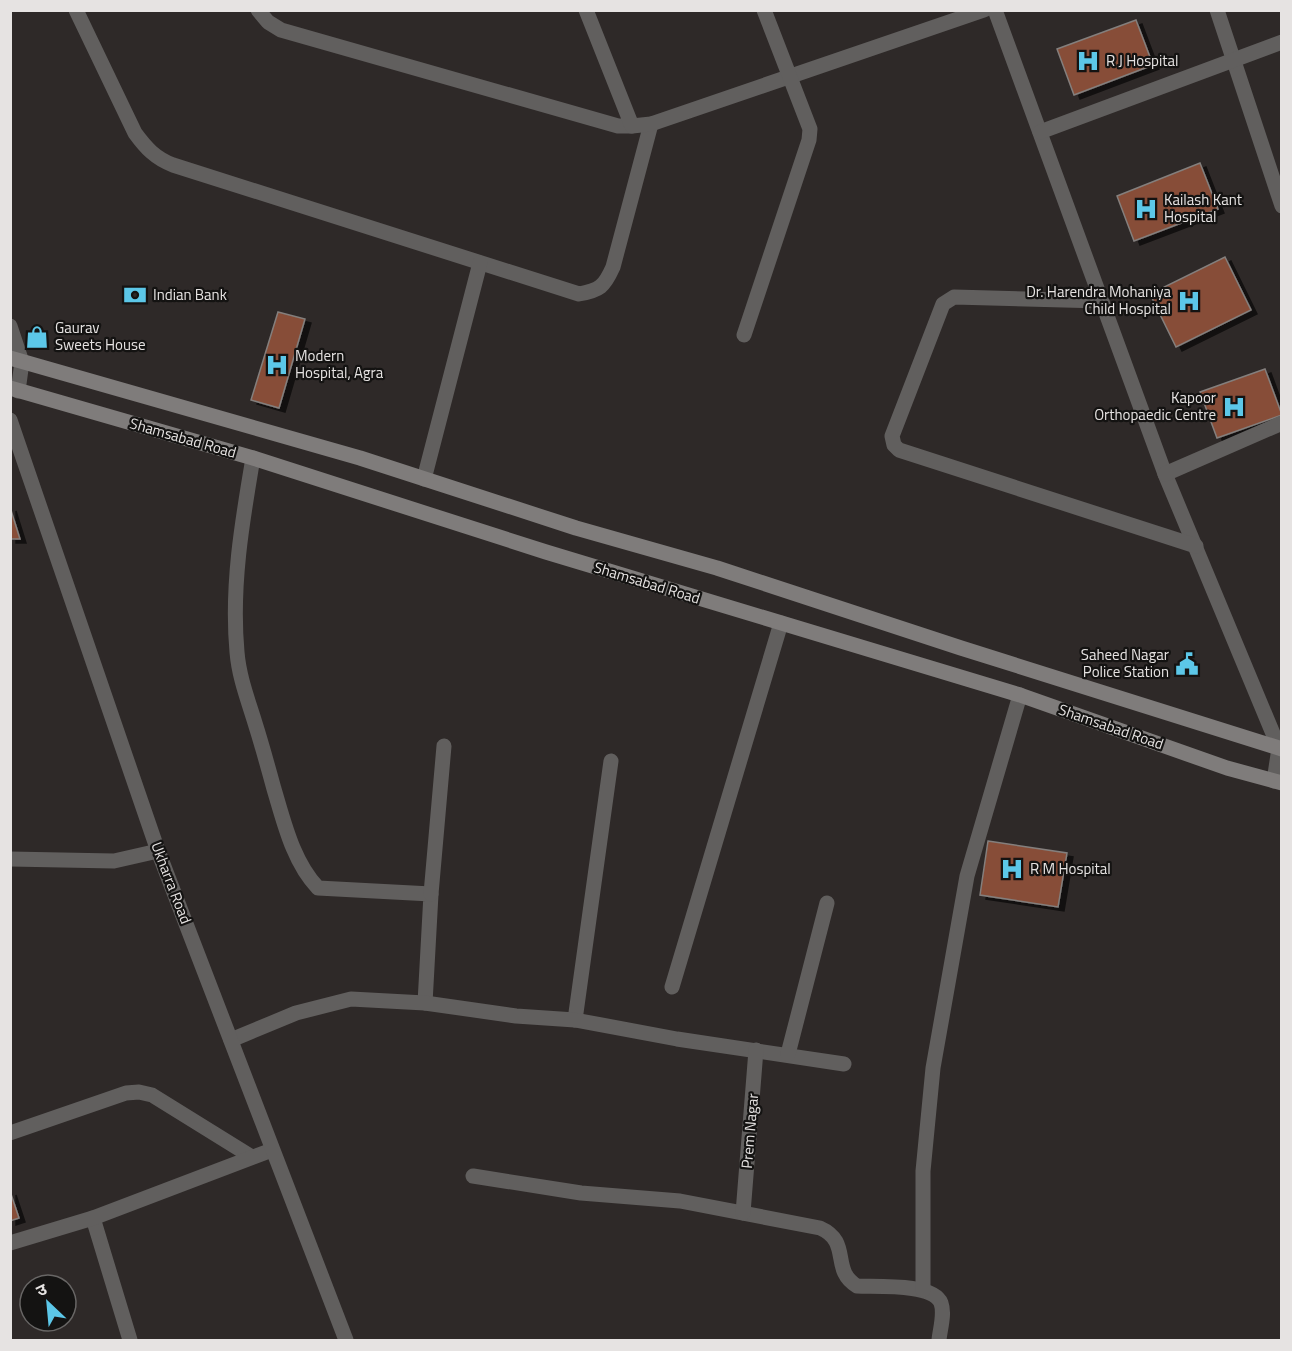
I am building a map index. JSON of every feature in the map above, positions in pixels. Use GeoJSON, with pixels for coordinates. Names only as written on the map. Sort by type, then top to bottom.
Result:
{"type":"FeatureCollection","features":[{"type":"Feature","properties":{"kind":"main road","name":"Shamsabad Road"},"geometry":{"type":"LineString","coordinates":[[16,360],[360,458],[576,528],[717,568],[982,655],[1280,748]]}},
{"type":"Feature","properties":{"kind":"main road","name":"Shamsabad Road"},"geometry":{"type":"LineString","coordinates":[[14,389],[253,458],[546,552],[1020,695],[1227,768],[1277,782]]}},
{"type":"Feature","properties":{"kind":"street"},"geometry":{"type":"LineString","coordinates":[[76,10],[135,133],[158,158],[173,165],[579,294],[596,291],[606,283],[613,267],[651,124]]}},
{"type":"Feature","properties":{"kind":"street"},"geometry":{"type":"LineString","coordinates":[[258,10],[268,22],[281,30],[618,126],[651,124],[984,10]]}},
{"type":"Feature","properties":{"kind":"street"},"geometry":{"type":"LineString","coordinates":[[586,10],[632,126]]}},
{"type":"Feature","properties":{"kind":"street"},"geometry":{"type":"LineString","coordinates":[[744,335],[809,140],[810,129],[764,10]]}},
{"type":"Feature","properties":{"kind":"street"},"geometry":{"type":"LineString","coordinates":[[995,10],[1165,474],[1280,748],[1277,782]]}},
{"type":"Feature","properties":{"kind":"street"},"geometry":{"type":"LineString","coordinates":[[1217,10],[1281,206]]}},
{"type":"Feature","properties":{"kind":"street"},"geometry":{"type":"LineString","coordinates":[[1040,132],[1281,42]]}},
{"type":"Feature","properties":{"kind":"street"},"geometry":{"type":"LineString","coordinates":[[424,479],[480,263]]}},
{"type":"Feature","properties":{"kind":"street"},"geometry":{"type":"LineString","coordinates":[[1102,301],[954,297],[946,301],[892,436],[894,445],[899,450],[1196,546]]}},
{"type":"Feature","properties":{"kind":"street"},"geometry":{"type":"LineString","coordinates":[[10,326],[16,360],[14,389]]}},
{"type":"Feature","properties":{"kind":"street","name":"Ukharra Road"},"geometry":{"type":"LineString","coordinates":[[10,420],[158,851],[346,1341]]}},
{"type":"Feature","properties":{"kind":"street"},"geometry":{"type":"LineString","coordinates":[[1165,474],[1281,423]]}},
{"type":"Feature","properties":{"kind":"street"},"geometry":{"type":"LineString","coordinates":[[253,458],[243,516],[236,589],[237,653],[243,686],[299,863],[306,876],[318,888],[431,894]]}},
{"type":"Feature","properties":{"kind":"street"},"geometry":{"type":"LineString","coordinates":[[672,987],[781,623]]}},
{"type":"Feature","properties":{"kind":"street"},"geometry":{"type":"LineString","coordinates":[[923,1290],[922,1171],[933,1068],[967,876],[1020,695]]}},
{"type":"Feature","properties":{"kind":"street"},"geometry":{"type":"LineString","coordinates":[[425,1003],[431,894],[444,746]]}},
{"type":"Feature","properties":{"kind":"street"},"geometry":{"type":"LineString","coordinates":[[575,1020],[611,761]]}},
{"type":"Feature","properties":{"kind":"street"},"geometry":{"type":"LineString","coordinates":[[10,859],[114,861],[158,851]]}},
{"type":"Feature","properties":{"kind":"street"},"geometry":{"type":"LineString","coordinates":[[788,1054],[827,903]]}},
{"type":"Feature","properties":{"kind":"street"},"geometry":{"type":"LineString","coordinates":[[231,1040],[296,1013],[351,999],[425,1003],[516,1016],[575,1020],[677,1039],[844,1064]]}},
{"type":"Feature","properties":{"kind":"street","name":"Prem Nagar"},"geometry":{"type":"LineString","coordinates":[[743,1213],[756,1050]]}},
{"type":"Feature","properties":{"kind":"street"},"geometry":{"type":"LineString","coordinates":[[10,1133],[106,1099],[139,1092],[152,1095],[252,1157]]}},
{"type":"Feature","properties":{"kind":"street"},"geometry":{"type":"LineString","coordinates":[[10,1243],[93,1218],[272,1150]]}},
{"type":"Feature","properties":{"kind":"street"},"geometry":{"type":"LineString","coordinates":[[473,1176],[581,1193],[680,1201],[820,1228],[829,1232],[837,1240],[843,1272],[849,1281],[857,1286],[923,1290],[935,1295],[941,1303],[939,1341]]}},
{"type":"Feature","properties":{"kind":"street"},"geometry":{"type":"LineString","coordinates":[[93,1218],[130,1341]]}},
{"type":"Feature","properties":{"kind":"building"},"geometry":{"type":"Polygon","coordinates":[[[1136,20],[1153,65],[1074,95],[1057,49],[1136,20]]]}},
{"type":"Feature","properties":{"kind":"building"},"geometry":{"type":"Polygon","coordinates":[[[1200,163],[1218,209],[1134,241],[1117,196],[1200,163]]]}},
{"type":"Feature","properties":{"kind":"building"},"geometry":{"type":"Polygon","coordinates":[[[1225,257],[1251,310],[1176,347],[1150,294],[1225,257]]]}},
{"type":"Feature","properties":{"kind":"building"},"geometry":{"type":"Polygon","coordinates":[[[278,312],[305,319],[279,408],[251,400],[278,312]]]}},
{"type":"Feature","properties":{"kind":"building"},"geometry":{"type":"Polygon","coordinates":[[[1265,369],[1282,415],[1217,438],[1200,392],[1265,369]]]}},
{"type":"Feature","properties":{"kind":"building"},"geometry":{"type":"Polygon","coordinates":[[[10,507],[20,539],[10,539],[10,507]]]}},
{"type":"Feature","properties":{"kind":"building"},"geometry":{"type":"Polygon","coordinates":[[[988,841],[1067,853],[1058,907],[980,895],[988,841]]]}},
{"type":"Feature","properties":{"kind":"building"},"geometry":{"type":"Polygon","coordinates":[[[10,1191],[19,1218],[10,1221],[10,1191]]]}},
{"type":"Feature","properties":{"kind":"place","name":"R J Hospital"},"geometry":{"type":"Point","coordinates":[1088,61]}},
{"type":"Feature","properties":{"kind":"place","name":"Kailash Kant Hospital"},"geometry":{"type":"Point","coordinates":[1146,209]}},
{"type":"Feature","properties":{"kind":"place","name":"Indian Bank"},"geometry":{"type":"Point","coordinates":[135,295]}},
{"type":"Feature","properties":{"kind":"place","name":"Dr. Harendra Mohaniya Child Hospital"},"geometry":{"type":"Point","coordinates":[1189,301]}},
{"type":"Feature","properties":{"kind":"place","name":"Gaurav Sweets House"},"geometry":{"type":"Point","coordinates":[37,337]}},
{"type":"Feature","properties":{"kind":"place","name":"Modern Hospital, Agra"},"geometry":{"type":"Point","coordinates":[277,365]}},
{"type":"Feature","properties":{"kind":"place","name":"Kapoor Orthopaedic Centre"},"geometry":{"type":"Point","coordinates":[1234,407]}},
{"type":"Feature","properties":{"kind":"place","name":"Saheed Nagar Police Station"},"geometry":{"type":"Point","coordinates":[1187,664]}},
{"type":"Feature","properties":{"kind":"place","name":"R M Hospital"},"geometry":{"type":"Point","coordinates":[1012,869]}}]}
